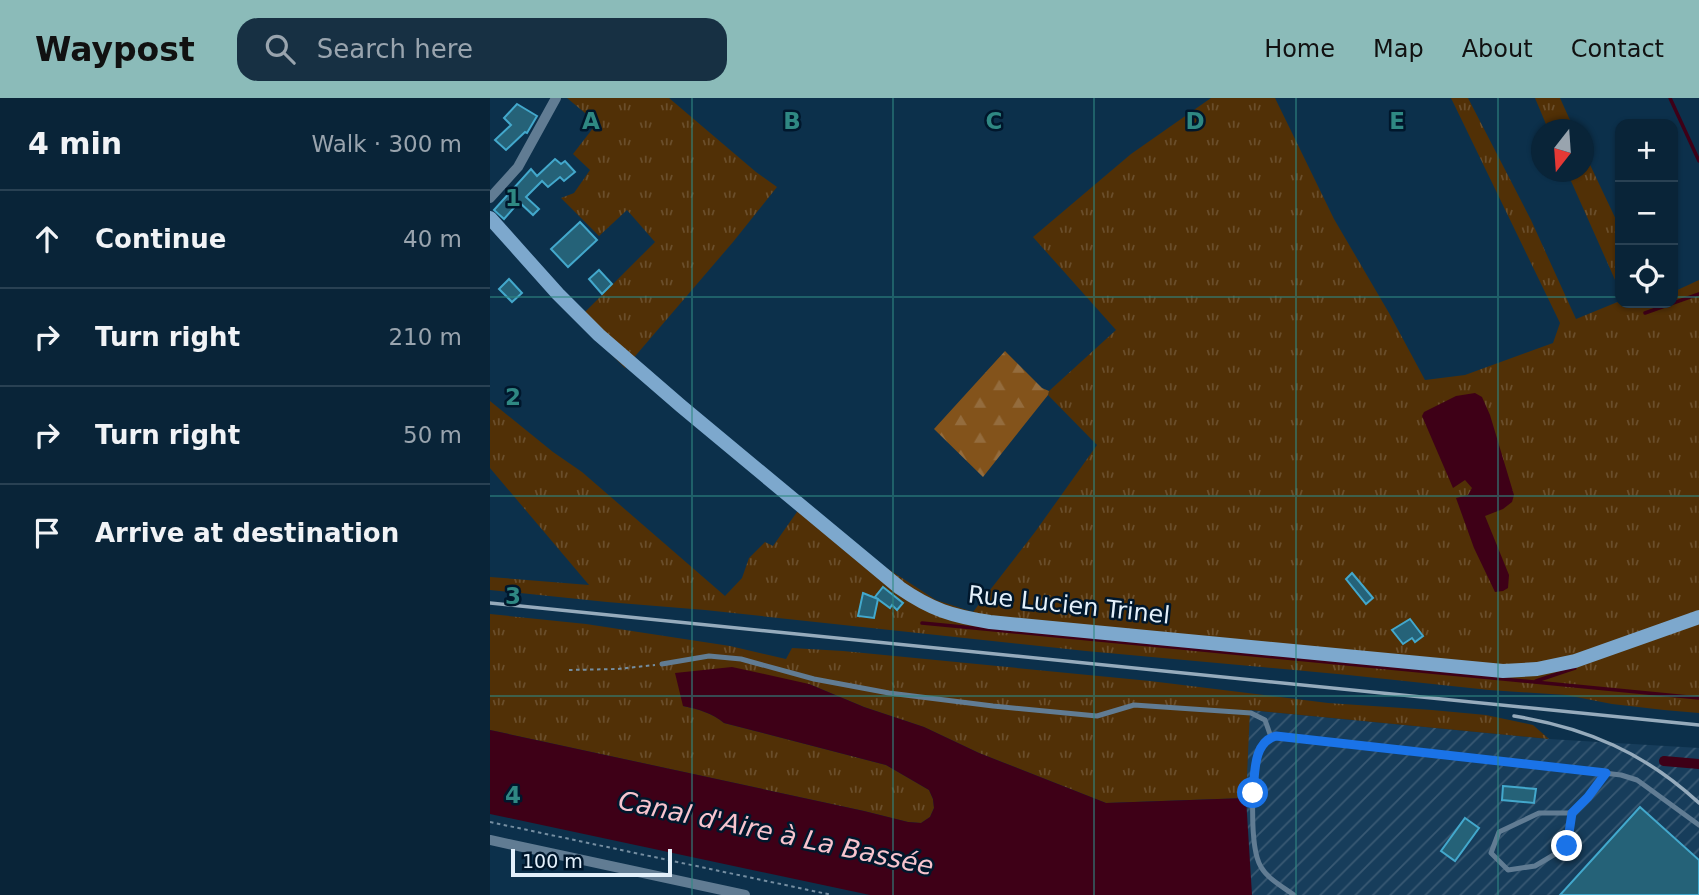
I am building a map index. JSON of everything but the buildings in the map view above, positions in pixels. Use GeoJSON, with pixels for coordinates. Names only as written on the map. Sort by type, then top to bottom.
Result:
{"type":"FeatureCollection","features":[{"type":"Feature","properties":{"kind":"street"},"geometry":{"type":"LineString","coordinates":[[490,198],[518,167],[556,98]]}},
{"type":"Feature","properties":{"kind":"street","name":"Rue Lucien Trinel"},"geometry":{"type":"LineString","coordinates":[[490,218],[599,335],[681,406],[900,588],[950,615],[990,622],[1503,671],[1536,670],[1575,661],[1699,617]]}},
{"type":"Feature","properties":{"kind":"street"},"geometry":{"type":"LineString","coordinates":[[490,840],[745,895]]}},
{"type":"Feature","properties":{"kind":"lane"},"geometry":{"type":"LineString","coordinates":[[662,664],[709,656],[741,659],[814,679],[889,693],[1097,716],[1134,705],[1251,713],[1265,720],[1271,737]]}},
{"type":"Feature","properties":{"kind":"lane"},"geometry":{"type":"LineString","coordinates":[[1294,895],[1261,867],[1253,844],[1256,762],[1262,744],[1271,737],[1284,736],[1621,775],[1637,780],[1699,825]]}},
{"type":"Feature","properties":{"kind":"lane"},"geometry":{"type":"LineString","coordinates":[[1572,813],[1539,813],[1499,832],[1491,853],[1508,870],[1535,866],[1567,846],[1572,813],[1606,773]]}},
{"type":"Feature","properties":{"kind":"path"},"geometry":{"type":"LineString","coordinates":[[569,670],[662,664]]}},
{"type":"Feature","properties":{"kind":"path"},"geometry":{"type":"LineString","coordinates":[[490,822],[831,895]]}},
{"type":"Feature","properties":{"kind":"shaded area"},"geometry":{"type":"Polygon","coordinates":[[[1249,710],[1549,739],[1699,748],[1699,895],[1219,895],[1246,798],[1249,710]]]}},
{"type":"Feature","properties":{"kind":"green space"},"geometry":{"type":"Polygon","coordinates":[[[567,98],[669,98],[777,187],[625,368],[577,320],[655,242],[627,210],[599,236],[561,198],[574,193],[590,170],[573,154],[597,123],[567,98]]]}},
{"type":"Feature","properties":{"kind":"green space"},"geometry":{"type":"Polygon","coordinates":[[[1211,98],[1275,98],[1334,219],[1425,380],[1465,375],[1553,343],[1560,323],[1451,98],[1468,98],[1531,220],[1576,319],[1615,303],[1615,308],[1678,308],[1678,290],[1699,280],[1699,713],[1612,704],[1566,695],[1086,651],[490,590],[490,577],[589,585],[490,468],[490,401],[582,472],[725,596],[742,578],[749,558],[765,542],[773,546],[804,502],[885,567],[936,600],[973,612],[1097,445],[1048,395],[1049,391],[1116,330],[1033,237],[1131,154],[1211,98]]]}},
{"type":"Feature","properties":{"kind":"green space"},"geometry":{"type":"Polygon","coordinates":[[[1535,98],[1560,98],[1569,119],[1544,119],[1535,98]]]}},
{"type":"Feature","properties":{"kind":"green space"},"geometry":{"type":"Polygon","coordinates":[[[1594,173],[1615,217],[1615,280],[1571,182],[1594,182],[1594,173]]]}},
{"type":"Feature","properties":{"kind":"green space"},"geometry":{"type":"Polygon","coordinates":[[[1005,351],[1042,388],[1049,391],[983,477],[934,429],[1005,351]]]}},
{"type":"Feature","properties":{"kind":"green space"},"geometry":{"type":"Polygon","coordinates":[[[490,614],[586,624],[730,646],[786,659],[792,648],[843,651],[1150,681],[1328,703],[1486,715],[1533,725],[1549,739],[1250,710],[1246,798],[1106,803],[979,753],[924,727],[864,707],[809,684],[683,706],[705,712],[724,723],[886,765],[929,790],[933,799],[934,808],[930,817],[921,823],[908,822],[490,730],[490,614]]]}},
{"type":"Feature","properties":{"kind":"water"},"geometry":{"type":"Polygon","coordinates":[[[1475,393],[1482,397],[1490,415],[1514,495],[1512,502],[1503,509],[1485,516],[1509,575],[1508,588],[1495,592],[1474,548],[1456,498],[1468,495],[1472,488],[1465,480],[1453,488],[1422,416],[1424,412],[1456,396],[1475,393]]]}},
{"type":"Feature","properties":{"kind":"water","name":"Canal d'Aire à La Bassée"},"geometry":{"type":"Polygon","coordinates":[[[732,667],[809,684],[864,707],[924,727],[979,753],[1106,803],[1246,798],[1252,895],[870,895],[490,814],[490,730],[908,822],[921,823],[930,817],[934,808],[929,790],[886,765],[724,723],[705,712],[683,706],[675,673],[732,667]]]}},
{"type":"Feature","properties":{"kind":"waterway"},"geometry":{"type":"LineString","coordinates":[[1670,98],[1699,161]]}},
{"type":"Feature","properties":{"kind":"waterway"},"geometry":{"type":"LineString","coordinates":[[1645,313],[1699,294]]}},
{"type":"Feature","properties":{"kind":"waterway"},"geometry":{"type":"LineString","coordinates":[[922,623],[1699,698]]}},
{"type":"Feature","properties":{"kind":"waterway"},"geometry":{"type":"LineString","coordinates":[[1536,681],[1575,668]]}},
{"type":"Feature","properties":{"kind":"waterway"},"geometry":{"type":"LineString","coordinates":[[1664,761],[1699,764]]}},
{"type":"Feature","properties":{"kind":"railway"},"geometry":{"type":"LineString","coordinates":[[490,603],[1699,725]]}},
{"type":"Feature","properties":{"kind":"railway"},"geometry":{"type":"LineString","coordinates":[[1514,716],[1566,728],[1614,745],[1658,770],[1699,803]]}},
{"type":"Feature","properties":{"kind":"route"},"geometry":{"type":"LineString","coordinates":[[1253,793],[1259,751],[1267,739],[1276,736],[1606,773],[1572,813],[1567,846]]}}]}
